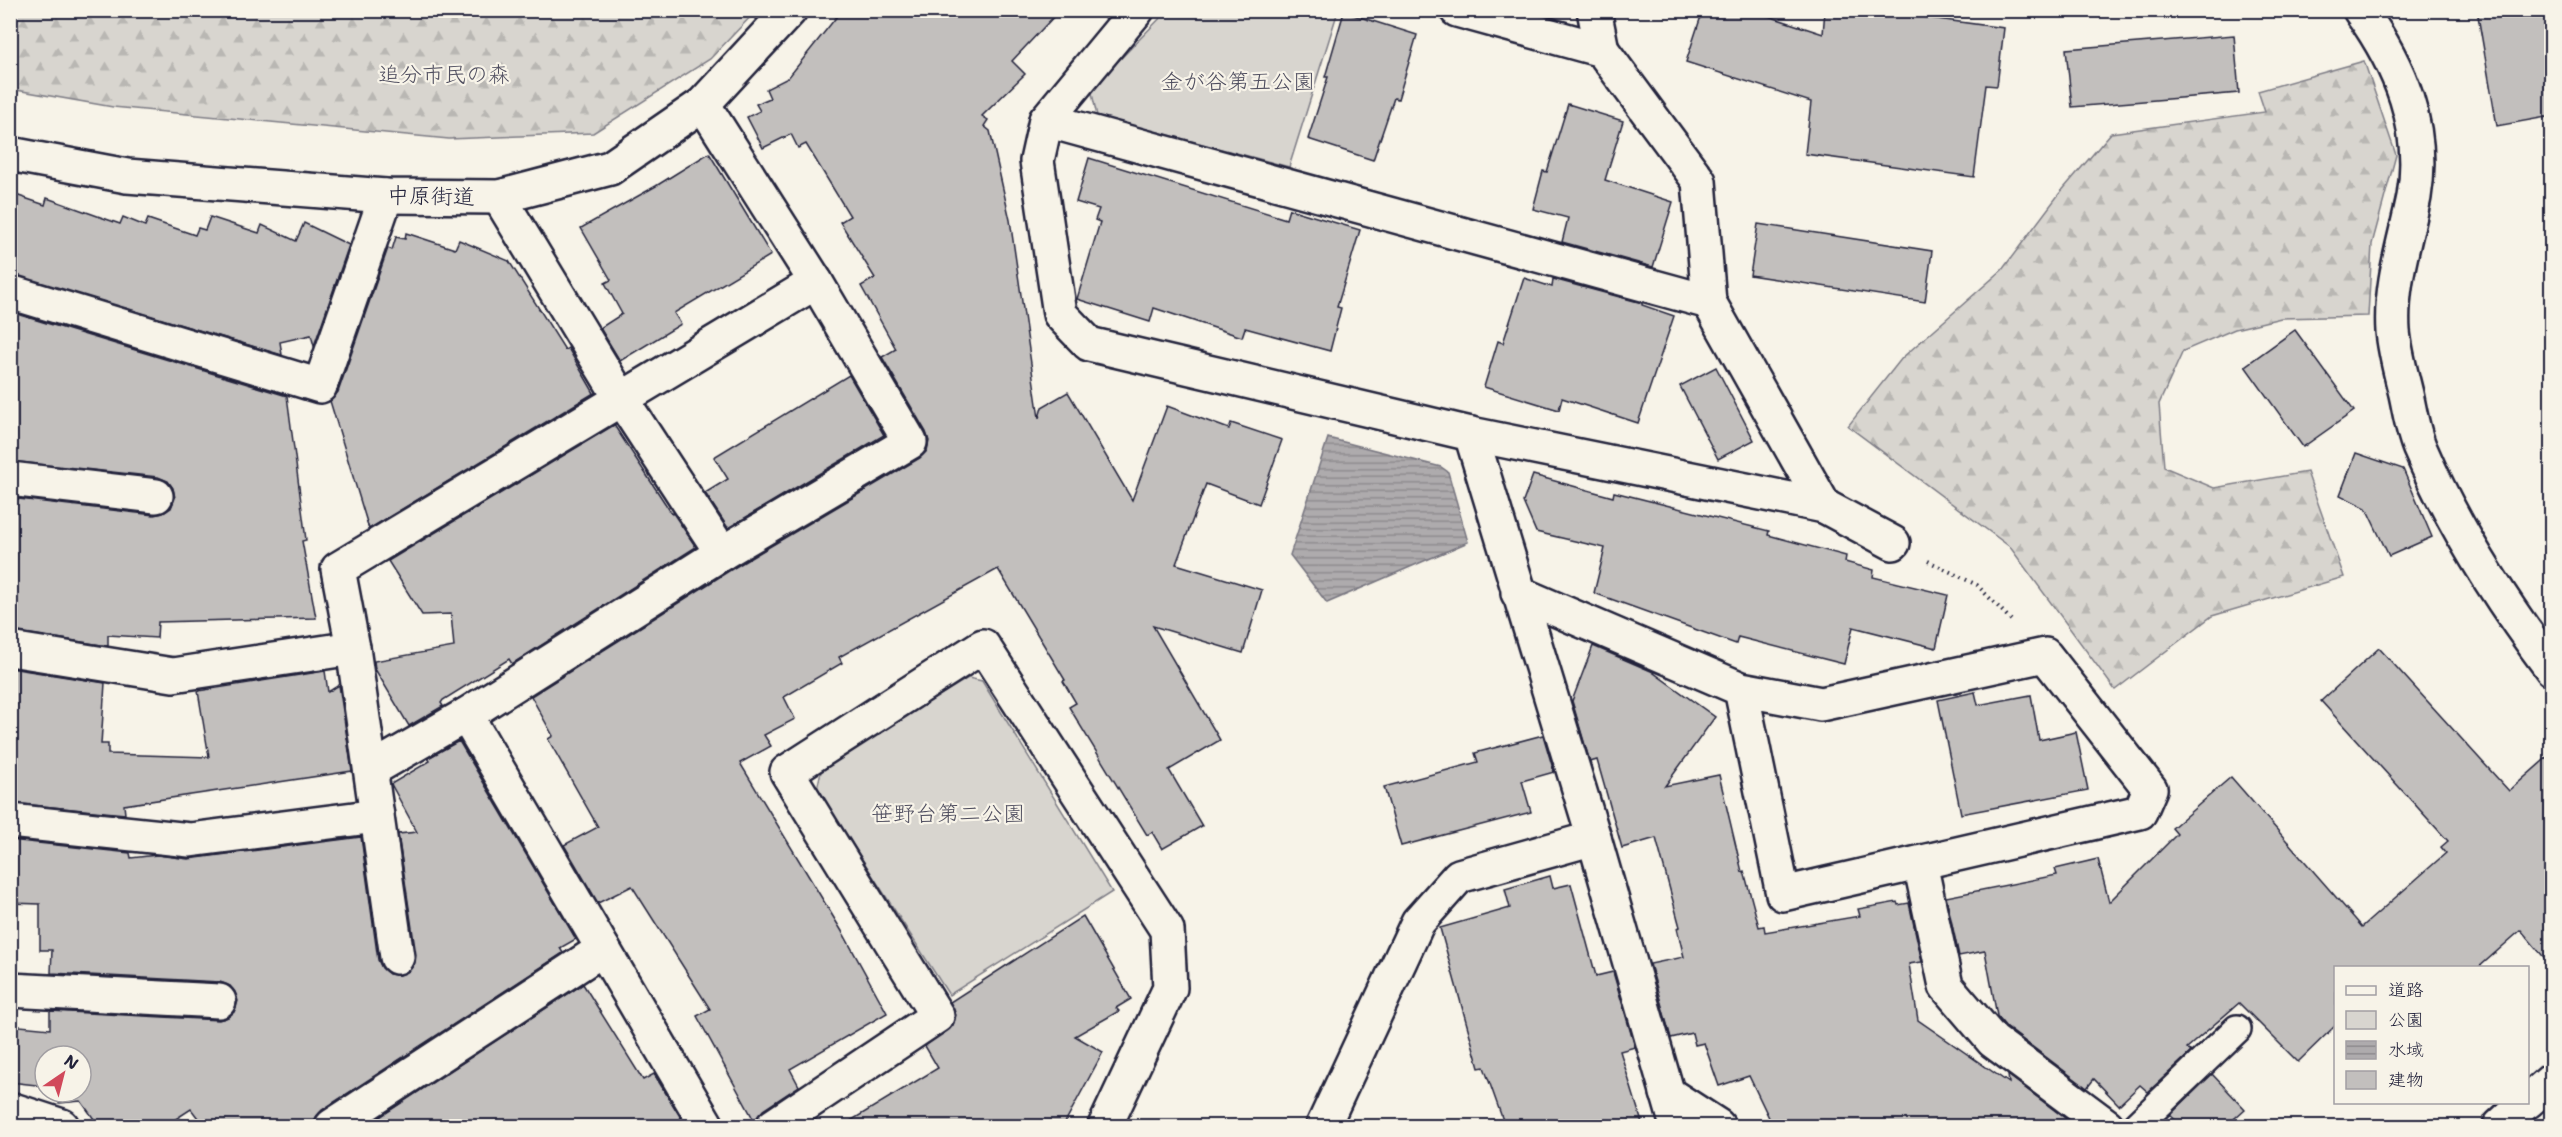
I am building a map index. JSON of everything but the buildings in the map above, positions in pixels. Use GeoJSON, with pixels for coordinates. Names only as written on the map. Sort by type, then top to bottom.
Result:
{"type":"FeatureCollection","features":[{"type":"Feature","properties":{"kind":"street","name":"中原街道"},"geometry":{"type":"LineString","coordinates":[[10,154],[127,176],[386,196],[499,197],[610,168],[703,104],[790,10]]}},
{"type":"Feature","properties":{"kind":"street"},"geometry":{"type":"LineString","coordinates":[[1137,10],[1046,120],[1037,161],[1060,314],[1089,344],[1471,434],[1824,506],[1893,543]]}},
{"type":"Feature","properties":{"kind":"street"},"geometry":{"type":"LineString","coordinates":[[1457,10],[1602,50]]}},
{"type":"Feature","properties":{"kind":"street"},"geometry":{"type":"LineString","coordinates":[[1594,10],[1602,50],[1699,181],[1709,302],[1824,506]]}},
{"type":"Feature","properties":{"kind":"street"},"geometry":{"type":"LineString","coordinates":[[2360,10],[2379,36],[2400,75],[2414,123],[2416,165],[2414,196],[2397,267],[2393,331],[2398,361],[2420,449],[2468,545],[2502,602],[2552,669]]}},
{"type":"Feature","properties":{"kind":"street"},"geometry":{"type":"LineString","coordinates":[[371,770],[466,715],[722,553],[910,442],[816,282],[703,104]]}},
{"type":"Feature","properties":{"kind":"street"},"geometry":{"type":"LineString","coordinates":[[1046,120],[1709,302]]}},
{"type":"Feature","properties":{"kind":"street"},"geometry":{"type":"LineString","coordinates":[[10,292],[320,386],[386,196]]}},
{"type":"Feature","properties":{"kind":"street"},"geometry":{"type":"LineString","coordinates":[[499,197],[622,400],[722,553]]}},
{"type":"Feature","properties":{"kind":"street"},"geometry":{"type":"LineString","coordinates":[[397,957],[353,648],[338,569],[816,282]]}},
{"type":"Feature","properties":{"kind":"street"},"geometry":{"type":"LineString","coordinates":[[1471,434],[1594,838],[1677,1126]]}},
{"type":"Feature","properties":{"kind":"street"},"geometry":{"type":"LineString","coordinates":[[10,479],[156,496]]}},
{"type":"Feature","properties":{"kind":"street"},"geometry":{"type":"LineString","coordinates":[[1518,593],[1741,689],[1821,704],[2045,655],[2150,789],[2140,812],[1783,894],[1741,689]]}},
{"type":"Feature","properties":{"kind":"street"},"geometry":{"type":"LineString","coordinates":[[773,1126],[937,1016],[787,772],[983,646],[1167,930],[1170,988],[1105,1126]]}},
{"type":"Feature","properties":{"kind":"street"},"geometry":{"type":"LineString","coordinates":[[10,649],[173,675],[353,648]]}},
{"type":"Feature","properties":{"kind":"street"},"geometry":{"type":"LineString","coordinates":[[466,715],[707,1126]]}},
{"type":"Feature","properties":{"kind":"street"},"geometry":{"type":"LineString","coordinates":[[10,820],[190,840],[377,816]]}},
{"type":"Feature","properties":{"kind":"street"},"geometry":{"type":"LineString","coordinates":[[1323,1126],[1418,922],[1459,876],[1594,838]]}},
{"type":"Feature","properties":{"kind":"street"},"geometry":{"type":"LineString","coordinates":[[1920,863],[1946,986],[1993,1041],[2107,1126]]}},
{"type":"Feature","properties":{"kind":"street"},"geometry":{"type":"LineString","coordinates":[[332,1126],[603,949]]}},
{"type":"Feature","properties":{"kind":"street"},"geometry":{"type":"LineString","coordinates":[[10,990],[219,1001]]}},
{"type":"Feature","properties":{"kind":"street"},"geometry":{"type":"LineString","coordinates":[[2529,1100],[2552,1080]]}},
{"type":"Feature","properties":{"kind":"street"},"geometry":{"type":"LineString","coordinates":[[1667,1093],[1718,1126]]}},
{"type":"Feature","properties":{"kind":"street"},"geometry":{"type":"LineString","coordinates":[[2499,1126],[2525,1104]]}},
{"type":"Feature","properties":{"kind":"street"},"geometry":{"type":"LineString","coordinates":[[10,1109],[62,1126]]}},
{"type":"Feature","properties":{"kind":"lane"},"geometry":{"type":"LineString","coordinates":[[2136,1126],[2237,1029]]}},
{"type":"Feature","properties":{"kind":"path"},"geometry":{"type":"LineString","coordinates":[[1893,543],[1977,585],[2045,655]]}},
{"type":"Feature","properties":{"kind":"green space","name":"追分市民の森"},"geometry":{"type":"Polygon","coordinates":[[[10,11],[756,11],[710,59],[593,133],[449,139],[113,107],[11,89],[10,11]]]}},
{"type":"Feature","properties":{"kind":"green space","name":"金が谷第五公園"},"geometry":{"type":"Polygon","coordinates":[[[1167,11],[1338,11],[1289,167],[1097,116],[1091,89],[1167,11]]]}},
{"type":"Feature","properties":{"kind":"green space"},"geometry":{"type":"Polygon","coordinates":[[[2364,61],[2396,155],[2372,244],[2368,316],[2281,318],[2235,329],[2183,351],[2159,404],[2164,467],[2214,488],[2307,472],[2344,577],[2212,616],[2115,690],[2010,547],[1848,426],[1902,358],[2002,270],[2059,194],[2111,133],[2265,112],[2258,91],[2364,61]]]}},
{"type":"Feature","properties":{"kind":"green space","name":"笹野台第二公園"},"geometry":{"type":"Polygon","coordinates":[[[968,678],[982,681],[1112,892],[949,995],[817,789],[822,767],[968,678]]]}},
{"type":"Feature","properties":{"kind":"water"},"geometry":{"type":"Polygon","coordinates":[[[1328,438],[1441,467],[1448,472],[1468,542],[1327,603],[1290,555],[1328,438]]]}}]}
